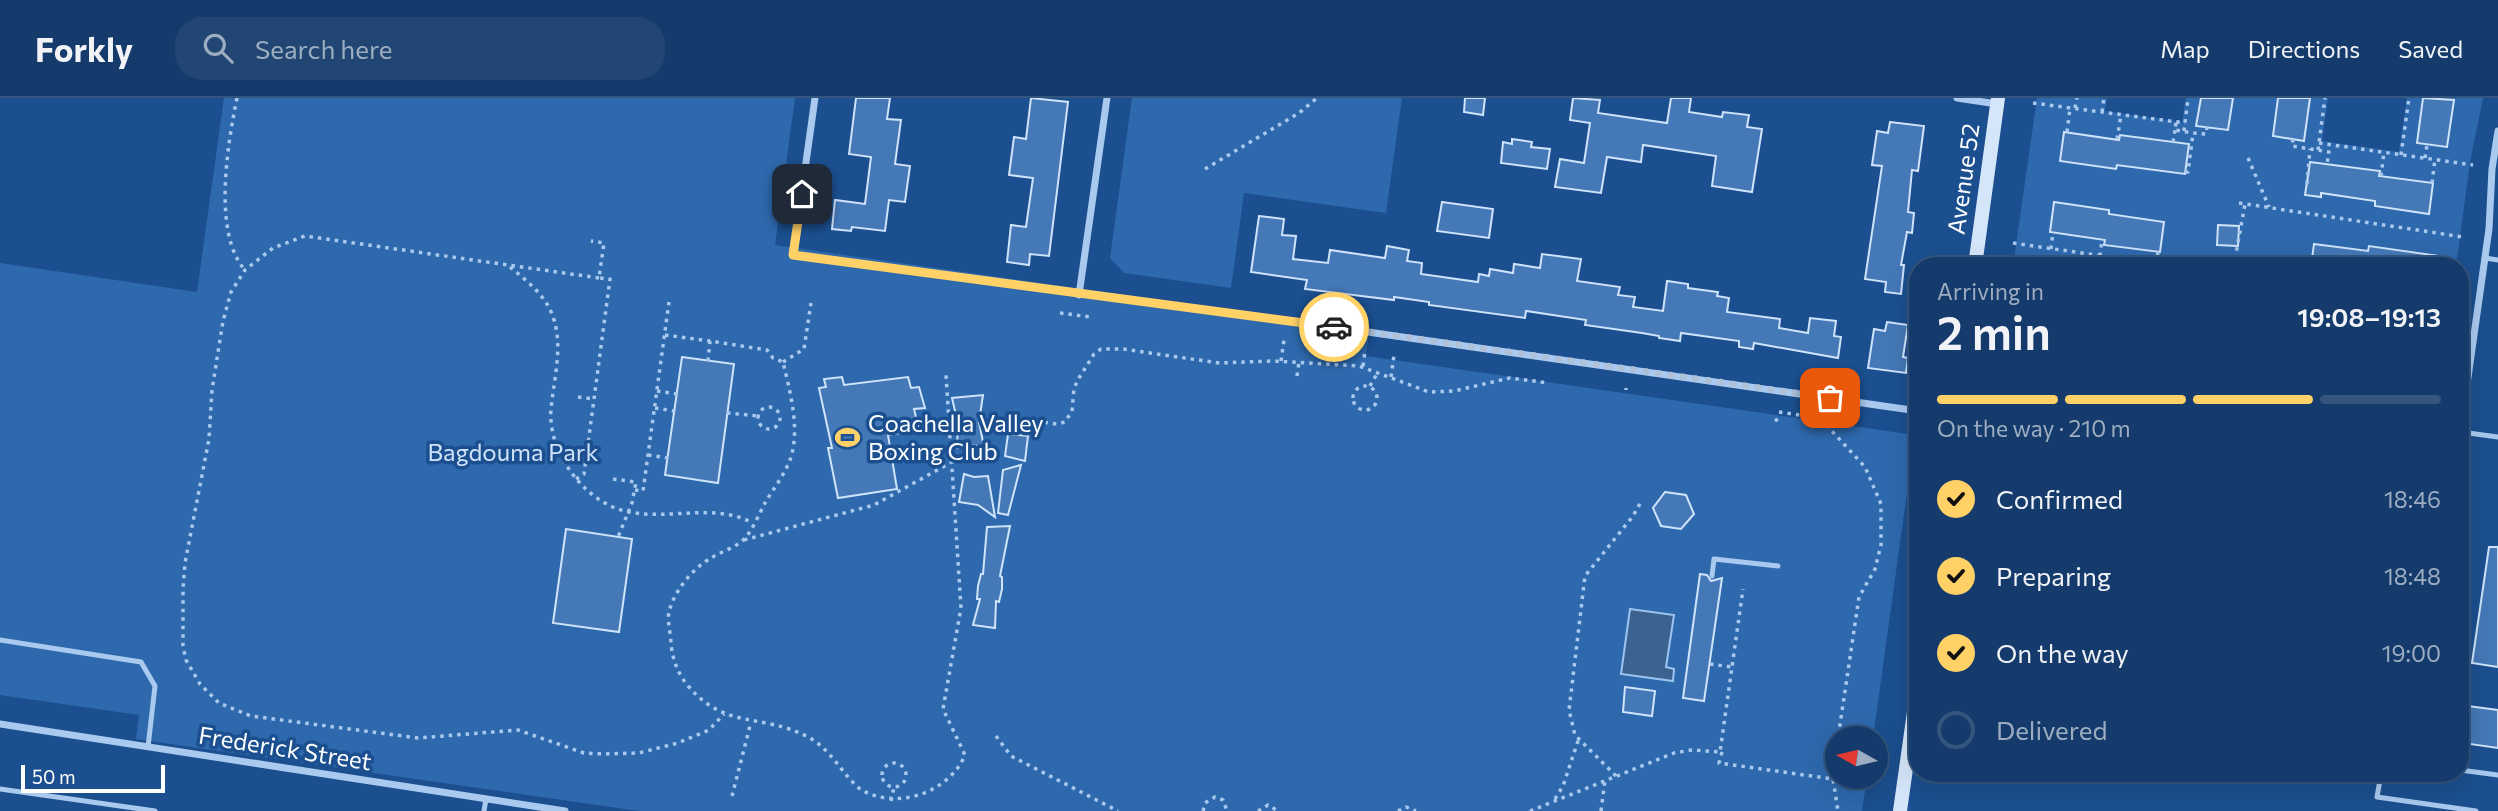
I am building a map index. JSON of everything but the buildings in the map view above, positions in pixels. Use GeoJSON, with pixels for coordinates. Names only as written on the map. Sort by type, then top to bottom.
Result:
{"type":"FeatureCollection","features":[{"type":"Feature","properties":{"kind":"main road","name":"Avenue 52"},"geometry":{"type":"LineString","coordinates":[[1976,257],[1997,101]]}},
{"type":"Feature","properties":{"kind":"main road"},"geometry":{"type":"LineString","coordinates":[[1900,811],[1909,748]]}},
{"type":"Feature","properties":{"kind":"street"},"geometry":{"type":"LineString","coordinates":[[815,98],[793,255],[1326,326],[1909,410]]}},
{"type":"Feature","properties":{"kind":"street"},"geometry":{"type":"LineString","coordinates":[[1079,295],[1107,98]]}},
{"type":"Feature","properties":{"kind":"street"},"geometry":{"type":"LineString","coordinates":[[1957,98],[1997,101]]}},
{"type":"Feature","properties":{"kind":"street"},"geometry":{"type":"LineString","coordinates":[[2469,375],[2495,187],[2498,131]]}},
{"type":"Feature","properties":{"kind":"street","name":"Frederick Street"},"geometry":{"type":"LineString","coordinates":[[0,724],[486,799],[520,808],[565,811]]}},
{"type":"Feature","properties":{"kind":"lane"},"geometry":{"type":"LineString","coordinates":[[2485,258],[2498,260]]}},
{"type":"Feature","properties":{"kind":"lane"},"geometry":{"type":"LineString","coordinates":[[2469,434],[2498,437]]}},
{"type":"Feature","properties":{"kind":"lane"},"geometry":{"type":"LineString","coordinates":[[1712,576],[1714,559],[1778,566]]}},
{"type":"Feature","properties":{"kind":"lane"},"geometry":{"type":"LineString","coordinates":[[0,640],[141,662],[155,686],[148,747]]}},
{"type":"Feature","properties":{"kind":"lane"},"geometry":{"type":"LineString","coordinates":[[2469,772],[2498,775]]}},
{"type":"Feature","properties":{"kind":"lane"},"geometry":{"type":"LineString","coordinates":[[2380,782],[2377,797],[2476,811]]}},
{"type":"Feature","properties":{"kind":"lane"},"geometry":{"type":"LineString","coordinates":[[0,789],[155,811]]}},
{"type":"Feature","properties":{"kind":"lane"},"geometry":{"type":"LineString","coordinates":[[484,811],[486,799]]}},
{"type":"Feature","properties":{"kind":"path"},"geometry":{"type":"LineString","coordinates":[[237,98],[224,192],[234,249],[245,270]]}},
{"type":"Feature","properties":{"kind":"path"},"geometry":{"type":"LineString","coordinates":[[1205,169],[1299,113],[1317,98]]}},
{"type":"Feature","properties":{"kind":"path"},"geometry":{"type":"LineString","coordinates":[[2067,132],[2077,98]]}},
{"type":"Feature","properties":{"kind":"path"},"geometry":{"type":"LineString","coordinates":[[2102,112],[2104,98]]}},
{"type":"Feature","properties":{"kind":"path"},"geometry":{"type":"LineString","coordinates":[[2184,131],[2188,98]]}},
{"type":"Feature","properties":{"kind":"path"},"geometry":{"type":"LineString","coordinates":[[2318,150],[2326,98]]}},
{"type":"Feature","properties":{"kind":"path"},"geometry":{"type":"LineString","coordinates":[[2401,155],[2409,98]]}},
{"type":"Feature","properties":{"kind":"path"},"geometry":{"type":"LineString","coordinates":[[2033,103],[2185,123]]}},
{"type":"Feature","properties":{"kind":"path"},"geometry":{"type":"LineString","coordinates":[[2118,138],[2121,115]]}},
{"type":"Feature","properties":{"kind":"path"},"geometry":{"type":"LineString","coordinates":[[2173,142],[2176,122]]}},
{"type":"Feature","properties":{"kind":"path"},"geometry":{"type":"LineString","coordinates":[[2175,130],[2206,134],[2207,127]]}},
{"type":"Feature","properties":{"kind":"path"},"geometry":{"type":"LineString","coordinates":[[2185,172],[2188,172],[2193,133]]}},
{"type":"Feature","properties":{"kind":"path"},"geometry":{"type":"LineString","coordinates":[[2292,139],[2292,146],[2329,152]]}},
{"type":"Feature","properties":{"kind":"path"},"geometry":{"type":"LineString","coordinates":[[2319,143],[2473,165]]}},
{"type":"Feature","properties":{"kind":"path"},"geometry":{"type":"LineString","coordinates":[[2327,164],[2330,144]]}},
{"type":"Feature","properties":{"kind":"path"},"geometry":{"type":"LineString","coordinates":[[2425,158],[2427,145]]}},
{"type":"Feature","properties":{"kind":"path"},"geometry":{"type":"LineString","coordinates":[[2307,184],[2310,149]]}},
{"type":"Feature","properties":{"kind":"path"},"geometry":{"type":"LineString","coordinates":[[2381,175],[2384,152]]}},
{"type":"Feature","properties":{"kind":"path"},"geometry":{"type":"LineString","coordinates":[[2248,158],[2269,207]]}},
{"type":"Feature","properties":{"kind":"path"},"geometry":{"type":"LineString","coordinates":[[2432,183],[2435,159]]}},
{"type":"Feature","properties":{"kind":"path"},"geometry":{"type":"LineString","coordinates":[[2239,203],[2463,237]]}},
{"type":"Feature","properties":{"kind":"path"},"geometry":{"type":"LineString","coordinates":[[2235,257],[2245,204]]}},
{"type":"Feature","properties":{"kind":"path"},"geometry":{"type":"LineString","coordinates":[[2051,249],[2053,232]]}},
{"type":"Feature","properties":{"kind":"path"},"geometry":{"type":"LineString","coordinates":[[576,480],[584,474],[610,279],[306,236],[273,248],[245,270],[231,292],[223,321],[212,390],[209,439],[185,563],[183,646],[193,674],[209,695],[229,708],[251,716],[418,737],[518,730],[584,752],[639,753],[689,739],[709,730],[724,714]]}},
{"type":"Feature","properties":{"kind":"path"},"geometry":{"type":"LineString","coordinates":[[590,241],[604,243],[599,278]]}},
{"type":"Feature","properties":{"kind":"path"},"geometry":{"type":"LineString","coordinates":[[2100,256],[2102,241]]}},
{"type":"Feature","properties":{"kind":"path"},"geometry":{"type":"LineString","coordinates":[[2013,243],[2105,257]]}},
{"type":"Feature","properties":{"kind":"path"},"geometry":{"type":"LineString","coordinates":[[2157,257],[2158,252]]}},
{"type":"Feature","properties":{"kind":"path"},"geometry":{"type":"LineString","coordinates":[[509,266],[537,291],[552,315],[558,354],[551,422],[560,451],[576,480],[602,501],[626,512],[657,515],[714,512],[735,515],[753,523]]}},
{"type":"Feature","properties":{"kind":"path"},"geometry":{"type":"LineString","coordinates":[[635,490],[643,491],[669,302]]}},
{"type":"Feature","properties":{"kind":"path"},"geometry":{"type":"LineString","coordinates":[[783,362],[804,349],[811,303]]}},
{"type":"Feature","properties":{"kind":"path"},"geometry":{"type":"LineString","coordinates":[[1060,313],[1091,317]]}},
{"type":"Feature","properties":{"kind":"path"},"geometry":{"type":"LineString","coordinates":[[665,335],[767,350],[773,358],[783,362]]}},
{"type":"Feature","properties":{"kind":"path"},"geometry":{"type":"LineString","coordinates":[[1282,361],[1284,340]]}},
{"type":"Feature","properties":{"kind":"path"},"geometry":{"type":"LineString","coordinates":[[708,360],[710,341]]}},
{"type":"Feature","properties":{"kind":"path"},"geometry":{"type":"LineString","coordinates":[[1036,421],[1057,424],[1065,422],[1072,411],[1074,388],[1094,354],[1101,349],[1123,349],[1219,363],[1282,361],[1363,367],[1416,388],[1442,392],[1469,389],[1510,378],[1549,383]]}},
{"type":"Feature","properties":{"kind":"path"},"geometry":{"type":"LineString","coordinates":[[1363,367],[1365,351]]}},
{"type":"Feature","properties":{"kind":"path"},"geometry":{"type":"LineString","coordinates":[[1391,377],[1394,355]]}},
{"type":"Feature","properties":{"kind":"path"},"geometry":{"type":"LineString","coordinates":[[744,540],[791,458],[792,399],[783,362]]}},
{"type":"Feature","properties":{"kind":"path"},"geometry":{"type":"LineString","coordinates":[[1297,376],[1299,362]]}},
{"type":"Feature","properties":{"kind":"path"},"geometry":{"type":"LineString","coordinates":[[1370,386],[1378,372]]}},
{"type":"Feature","properties":{"kind":"path"},"geometry":{"type":"LineString","coordinates":[[946,375],[961,608],[943,709],[965,755],[951,778],[935,792],[915,800],[891,802],[871,797],[812,739],[772,723],[751,722],[724,714],[702,702],[679,675],[672,656],[669,613],[685,580],[707,560],[744,540],[874,505],[950,463]]}},
{"type":"Feature","properties":{"kind":"path"},"geometry":{"type":"LineString","coordinates":[[1362,385],[1370,386],[1376,392],[1375,404],[1366,410],[1358,408],[1353,402],[1355,390],[1362,385]]}},
{"type":"Feature","properties":{"kind":"path"},"geometry":{"type":"LineString","coordinates":[[657,391],[677,394]]}},
{"type":"Feature","properties":{"kind":"path"},"geometry":{"type":"LineString","coordinates":[[578,397],[594,400]]}},
{"type":"Feature","properties":{"kind":"path"},"geometry":{"type":"LineString","coordinates":[[771,407],[779,414],[780,419],[775,427],[770,429],[761,425],[759,416],[765,408],[771,407]]}},
{"type":"Feature","properties":{"kind":"path"},"geometry":{"type":"LineString","coordinates":[[654,408],[674,411]]}},
{"type":"Feature","properties":{"kind":"path"},"geometry":{"type":"LineString","coordinates":[[727,413],[759,416]]}},
{"type":"Feature","properties":{"kind":"path"},"geometry":{"type":"LineString","coordinates":[[1775,421],[1779,415],[1820,418],[1865,467],[1881,504],[1881,545],[1875,569],[1859,597],[1840,726]]}},
{"type":"Feature","properties":{"kind":"path"},"geometry":{"type":"LineString","coordinates":[[648,455],[668,458]]}},
{"type":"Feature","properties":{"kind":"path"},"geometry":{"type":"LineString","coordinates":[[613,479],[636,482],[618,537]]}},
{"type":"Feature","properties":{"kind":"path"},"geometry":{"type":"LineString","coordinates":[[1616,776],[1575,735],[1569,714],[1585,576],[1633,516],[1642,500]]}},
{"type":"Feature","properties":{"kind":"path"},"geometry":{"type":"LineString","coordinates":[[1743,589],[1719,763],[1825,778]]}},
{"type":"Feature","properties":{"kind":"path"},"geometry":{"type":"LineString","coordinates":[[1710,664],[1732,667]]}},
{"type":"Feature","properties":{"kind":"path"},"geometry":{"type":"LineString","coordinates":[[732,796],[751,722]]}},
{"type":"Feature","properties":{"kind":"path"},"geometry":{"type":"LineString","coordinates":[[996,736],[1011,756],[1118,811]]}},
{"type":"Feature","properties":{"kind":"path"},"geometry":{"type":"LineString","coordinates":[[1554,801],[1563,786],[1578,738]]}},
{"type":"Feature","properties":{"kind":"path"},"geometry":{"type":"LineString","coordinates":[[1530,811],[1674,753],[1692,750],[1722,752]]}},
{"type":"Feature","properties":{"kind":"path"},"geometry":{"type":"LineString","coordinates":[[893,763],[901,765],[906,775],[901,785],[894,787],[883,781],[881,773],[886,766],[893,763]]}},
{"type":"Feature","properties":{"kind":"path"},"geometry":{"type":"LineString","coordinates":[[1601,811],[1605,780]]}},
{"type":"Feature","properties":{"kind":"path"},"geometry":{"type":"LineString","coordinates":[[891,802],[894,787]]}},
{"type":"Feature","properties":{"kind":"path"},"geometry":{"type":"LineString","coordinates":[[1835,789],[1839,811]]}},
{"type":"Feature","properties":{"kind":"path"},"geometry":{"type":"LineString","coordinates":[[1203,811],[1208,800],[1215,797],[1223,800],[1227,811]]}},
{"type":"Feature","properties":{"kind":"path"},"geometry":{"type":"LineString","coordinates":[[1258,811],[1268,805],[1278,811]]}},
{"type":"Feature","properties":{"kind":"path"},"geometry":{"type":"LineString","coordinates":[[1398,811],[1406,807],[1416,811]]}},
{"type":"Feature","properties":{"kind":"green space","name":"Bagdouma Park"},"geometry":{"type":"Polygon","coordinates":[[[224,98],[795,98],[775,245],[1369,330],[1366,356],[1909,434],[1909,478],[1875,726],[1825,726],[1825,789],[1865,789],[1862,811],[639,811],[136,739],[139,715],[0,695],[0,263],[197,292],[224,98]]]}},
{"type":"Feature","properties":{"kind":"green space"},"geometry":{"type":"Polygon","coordinates":[[[1132,98],[1402,98],[1386,213],[1244,193],[1231,288],[1124,273],[1110,258],[1132,98]]]}},
{"type":"Feature","properties":{"kind":"green space"},"geometry":{"type":"Polygon","coordinates":[[[2037,98],[2107,98],[2105,111],[2182,122],[2186,98],[2328,98],[2322,141],[2399,152],[2407,98],[2483,98],[2470,162],[2457,257],[2014,257],[2037,98]]]}},
{"type":"Feature","properties":{"kind":"shaded area"},"geometry":{"type":"Polygon","coordinates":[[[1630,609],[1674,615],[1666,667],[1674,669],[1673,681],[1621,674],[1630,609]]]}},
{"type":"Feature","properties":{"kind":"way so far"},"geometry":{"type":"LineString","coordinates":[[1334,327],[1830,398]]}},
{"type":"Feature","properties":{"kind":"place","name":"Coachella Valley Boxing Club"},"geometry":{"type":"Point","coordinates":[848,438]}},
{"type":"Feature","properties":{"kind":"route"},"geometry":{"type":"LineString","coordinates":[[802,194],[793,255],[1334,327]]}}]}
